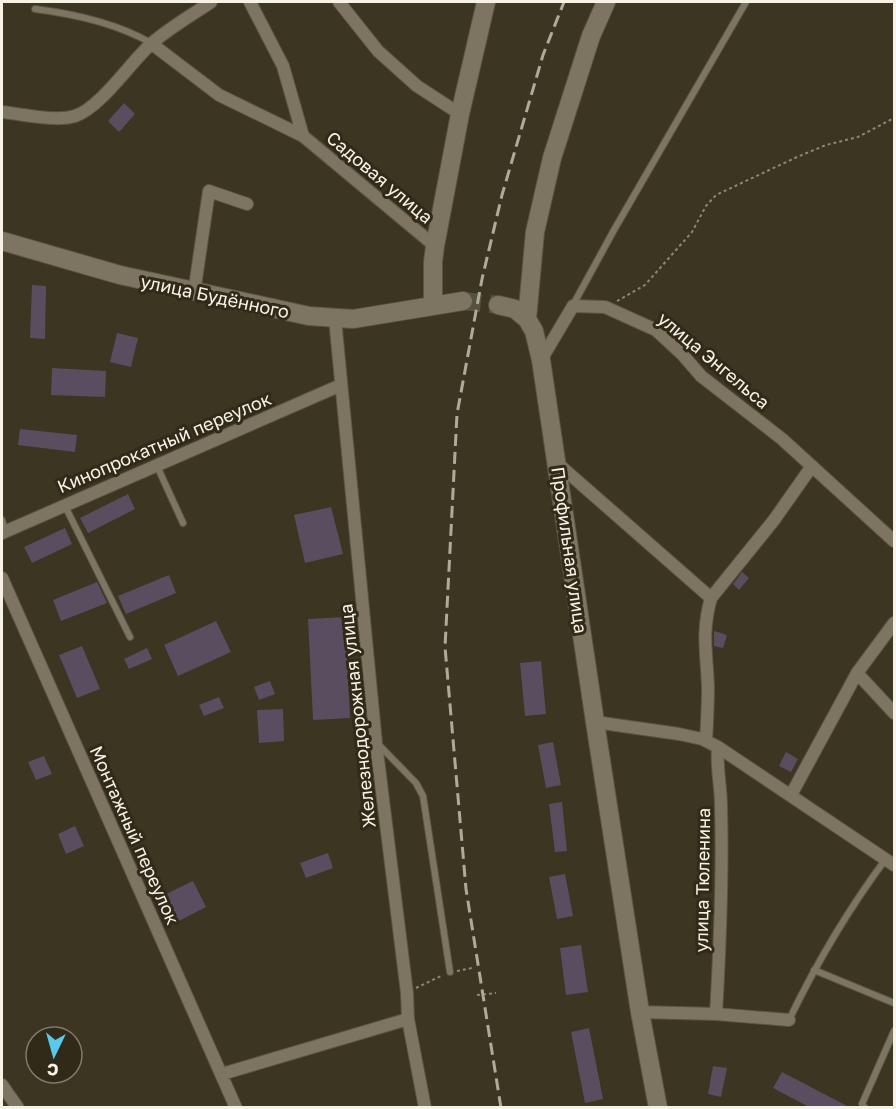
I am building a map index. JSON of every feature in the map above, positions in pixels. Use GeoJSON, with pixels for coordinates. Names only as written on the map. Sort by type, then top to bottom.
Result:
{"type":"FeatureCollection","features":[{"type":"Feature","properties":{"kind":"main road"},"geometry":{"type":"LineString","coordinates":[[433,306],[435,246],[460,114],[486,2]]}},
{"type":"Feature","properties":{"kind":"main road","name":"Профильная улица"},"geometry":{"type":"LineString","coordinates":[[606,2],[591,36],[552,158],[533,243],[526,319],[534,331],[541,360],[640,1012],[658,1107]]}},
{"type":"Feature","properties":{"kind":"main road","name":"улица Будённого"},"geometry":{"type":"LineString","coordinates":[[2,241],[120,275],[309,316],[334,319],[369,317],[463,301]]}},
{"type":"Feature","properties":{"kind":"main road"},"geometry":{"type":"LineString","coordinates":[[498,304],[515,309],[526,319]]}},
{"type":"Feature","properties":{"kind":"street"},"geometry":{"type":"LineString","coordinates":[[2,112],[60,118],[82,114],[152,44],[211,2]]}},
{"type":"Feature","properties":{"kind":"street","name":"Садовая улица"},"geometry":{"type":"LineString","coordinates":[[250,2],[283,66],[303,136],[435,246]]}},
{"type":"Feature","properties":{"kind":"street"},"geometry":{"type":"LineString","coordinates":[[339,2],[378,51],[417,86],[460,114]]}},
{"type":"Feature","properties":{"kind":"street"},"geometry":{"type":"LineString","coordinates":[[152,44],[219,96],[303,136]]}},
{"type":"Feature","properties":{"kind":"street"},"geometry":{"type":"LineString","coordinates":[[194,292],[209,191],[247,204]]}},
{"type":"Feature","properties":{"kind":"street"},"geometry":{"type":"LineString","coordinates":[[541,360],[573,306]]}},
{"type":"Feature","properties":{"kind":"street","name":"улица Энгельса"},"geometry":{"type":"LineString","coordinates":[[573,306],[605,308],[656,330],[682,354],[701,376],[782,439],[894,541]]}},
{"type":"Feature","properties":{"kind":"street","name":"Железнодорожная улица"},"geometry":{"type":"LineString","coordinates":[[334,319],[376,743],[407,993],[408,1020],[425,1107]]}},
{"type":"Feature","properties":{"kind":"street","name":"Кинопрокатный переулок"},"geometry":{"type":"LineString","coordinates":[[3,528],[65,505],[341,386]]}},
{"type":"Feature","properties":{"kind":"street"},"geometry":{"type":"LineString","coordinates":[[557,463],[711,598]]}},
{"type":"Feature","properties":{"kind":"street"},"geometry":{"type":"LineString","coordinates":[[706,741],[708,689],[704,647],[706,613],[711,598],[774,520],[812,466]]}},
{"type":"Feature","properties":{"kind":"street","name":"Монтажный переулок"},"geometry":{"type":"LineString","coordinates":[[2,578],[236,1107]]}},
{"type":"Feature","properties":{"kind":"street"},"geometry":{"type":"LineString","coordinates":[[791,795],[857,673],[894,623]]}},
{"type":"Feature","properties":{"kind":"street"},"geometry":{"type":"LineString","coordinates":[[857,673],[894,713]]}},
{"type":"Feature","properties":{"kind":"street"},"geometry":{"type":"LineString","coordinates":[[595,722],[679,734],[706,741],[791,795],[890,863]]}},
{"type":"Feature","properties":{"kind":"street","name":"улица Тюленина"},"geometry":{"type":"LineString","coordinates":[[716,1014],[720,949],[721,806],[718,747]]}},
{"type":"Feature","properties":{"kind":"street"},"geometry":{"type":"LineString","coordinates":[[640,1012],[716,1014],[789,1020]]}},
{"type":"Feature","properties":{"kind":"street"},"geometry":{"type":"LineString","coordinates":[[222,1074],[408,1020]]}},
{"type":"Feature","properties":{"kind":"street"},"geometry":{"type":"LineString","coordinates":[[2,1085],[18,1107]]}},
{"type":"Feature","properties":{"kind":"street"},"geometry":{"type":"LineString","coordinates":[[2,1100],[12,1107]]}},
{"type":"Feature","properties":{"kind":"lane"},"geometry":{"type":"LineString","coordinates":[[573,306],[614,230],[746,2]]}},
{"type":"Feature","properties":{"kind":"lane"},"geometry":{"type":"LineString","coordinates":[[35,9],[67,13],[120,28],[152,44]]}},
{"type":"Feature","properties":{"kind":"lane"},"geometry":{"type":"LineString","coordinates":[[156,465],[183,524]]}},
{"type":"Feature","properties":{"kind":"lane"},"geometry":{"type":"LineString","coordinates":[[65,505],[130,637]]}},
{"type":"Feature","properties":{"kind":"lane"},"geometry":{"type":"LineString","coordinates":[[376,743],[416,783],[423,796],[450,972]]}},
{"type":"Feature","properties":{"kind":"lane"},"geometry":{"type":"LineString","coordinates":[[789,1020],[814,970],[867,884],[890,863]]}},
{"type":"Feature","properties":{"kind":"lane"},"geometry":{"type":"LineString","coordinates":[[814,970],[894,1003]]}},
{"type":"Feature","properties":{"kind":"lane"},"geometry":{"type":"LineString","coordinates":[[863,1106],[894,1031]]}},
{"type":"Feature","properties":{"kind":"path"},"geometry":{"type":"LineString","coordinates":[[605,308],[645,285],[692,232],[706,206],[716,195],[796,157],[826,145],[858,137],[894,118]]}},
{"type":"Feature","properties":{"kind":"path"},"geometry":{"type":"LineString","coordinates":[[407,993],[450,972],[472,968]]}},
{"type":"Feature","properties":{"kind":"path"},"geometry":{"type":"LineString","coordinates":[[477,996],[496,993]]}},
{"type":"Feature","properties":{"kind":"building"},"geometry":{"type":"Polygon","coordinates":[[[124,103],[135,114],[119,132],[108,121],[124,103]]]}},
{"type":"Feature","properties":{"kind":"building"},"geometry":{"type":"Polygon","coordinates":[[[32,285],[46,286],[45,339],[30,338],[32,285]]]}},
{"type":"Feature","properties":{"kind":"building"},"geometry":{"type":"Polygon","coordinates":[[[117,333],[138,338],[131,367],[110,362],[117,333]]]}},
{"type":"Feature","properties":{"kind":"building"},"geometry":{"type":"Polygon","coordinates":[[[52,368],[106,371],[105,397],[51,395],[52,368]]]}},
{"type":"Feature","properties":{"kind":"building"},"geometry":{"type":"Polygon","coordinates":[[[20,429],[77,435],[75,452],[18,445],[20,429]]]}},
{"type":"Feature","properties":{"kind":"building"},"geometry":{"type":"Polygon","coordinates":[[[128,494],[135,509],[88,533],[80,518],[128,494]]]}},
{"type":"Feature","properties":{"kind":"building"},"geometry":{"type":"Polygon","coordinates":[[[331,507],[343,554],[305,563],[294,515],[331,507]]]}},
{"type":"Feature","properties":{"kind":"building"},"geometry":{"type":"Polygon","coordinates":[[[65,528],[72,544],[32,563],[24,547],[65,528]]]}},
{"type":"Feature","properties":{"kind":"building"},"geometry":{"type":"Polygon","coordinates":[[[742,572],[749,578],[739,590],[733,584],[742,572]]]}},
{"type":"Feature","properties":{"kind":"building"},"geometry":{"type":"Polygon","coordinates":[[[169,575],[176,593],[126,614],[118,596],[169,575]]]}},
{"type":"Feature","properties":{"kind":"building"},"geometry":{"type":"Polygon","coordinates":[[[97,582],[107,603],[61,621],[53,600],[97,582]]]}},
{"type":"Feature","properties":{"kind":"building"},"geometry":{"type":"Polygon","coordinates":[[[345,617],[350,718],[313,720],[308,619],[345,617]]]}},
{"type":"Feature","properties":{"kind":"building"},"geometry":{"type":"Polygon","coordinates":[[[216,621],[231,652],[178,676],[164,645],[216,621]]]}},
{"type":"Feature","properties":{"kind":"building"},"geometry":{"type":"Polygon","coordinates":[[[714,631],[727,635],[723,648],[714,646],[714,631]]]}},
{"type":"Feature","properties":{"kind":"building"},"geometry":{"type":"Polygon","coordinates":[[[82,646],[100,689],[77,698],[59,655],[82,646]]]}},
{"type":"Feature","properties":{"kind":"building"},"geometry":{"type":"Polygon","coordinates":[[[147,648],[152,659],[129,669],[124,659],[147,648]]]}},
{"type":"Feature","properties":{"kind":"building"},"geometry":{"type":"Polygon","coordinates":[[[541,661],[546,714],[525,716],[520,663],[541,661]]]}},
{"type":"Feature","properties":{"kind":"building"},"geometry":{"type":"Polygon","coordinates":[[[270,681],[275,694],[259,700],[254,687],[270,681]]]}},
{"type":"Feature","properties":{"kind":"building"},"geometry":{"type":"Polygon","coordinates":[[[219,697],[224,708],[204,716],[199,705],[219,697]]]}},
{"type":"Feature","properties":{"kind":"building"},"geometry":{"type":"Polygon","coordinates":[[[283,709],[284,741],[259,743],[257,710],[283,709]]]}},
{"type":"Feature","properties":{"kind":"building"},"geometry":{"type":"Polygon","coordinates":[[[553,742],[561,785],[546,788],[538,745],[553,742]]]}},
{"type":"Feature","properties":{"kind":"building"},"geometry":{"type":"Polygon","coordinates":[[[786,752],[798,759],[791,772],[779,766],[786,752]]]}},
{"type":"Feature","properties":{"kind":"building"},"geometry":{"type":"Polygon","coordinates":[[[44,756],[52,774],[36,780],[28,762],[44,756]]]}},
{"type":"Feature","properties":{"kind":"building"},"geometry":{"type":"Polygon","coordinates":[[[562,802],[567,851],[555,852],[549,804],[562,802]]]}},
{"type":"Feature","properties":{"kind":"building"},"geometry":{"type":"Polygon","coordinates":[[[75,826],[84,846],[66,854],[58,834],[75,826]]]}},
{"type":"Feature","properties":{"kind":"building"},"geometry":{"type":"Polygon","coordinates":[[[328,853],[333,868],[306,878],[300,863],[328,853]]]}},
{"type":"Feature","properties":{"kind":"building"},"geometry":{"type":"Polygon","coordinates":[[[565,874],[573,916],[557,919],[549,877],[565,874]]]}},
{"type":"Feature","properties":{"kind":"building"},"geometry":{"type":"Polygon","coordinates":[[[193,881],[206,907],[175,923],[162,896],[193,881]]]}},
{"type":"Feature","properties":{"kind":"building"},"geometry":{"type":"Polygon","coordinates":[[[581,945],[588,992],[566,995],[560,948],[581,945]]]}},
{"type":"Feature","properties":{"kind":"building"},"geometry":{"type":"Polygon","coordinates":[[[589,1028],[603,1099],[585,1103],[571,1032],[589,1028]]]}},
{"type":"Feature","properties":{"kind":"building"},"geometry":{"type":"Polygon","coordinates":[[[713,1066],[727,1068],[721,1097],[708,1094],[713,1066]]]}},
{"type":"Feature","properties":{"kind":"building"},"geometry":{"type":"Polygon","coordinates":[[[782,1072],[849,1107],[809,1107],[773,1088],[782,1072]]]}},
{"type":"Feature","properties":{"kind":"tunnel"},"geometry":{"type":"LineString","coordinates":[[463,301],[498,305]]}},
{"type":"Feature","properties":{"kind":"railway"},"geometry":{"type":"LineString","coordinates":[[501,1108],[466,889],[445,647],[457,414],[482,279],[502,195],[543,55],[564,2]]}}]}
